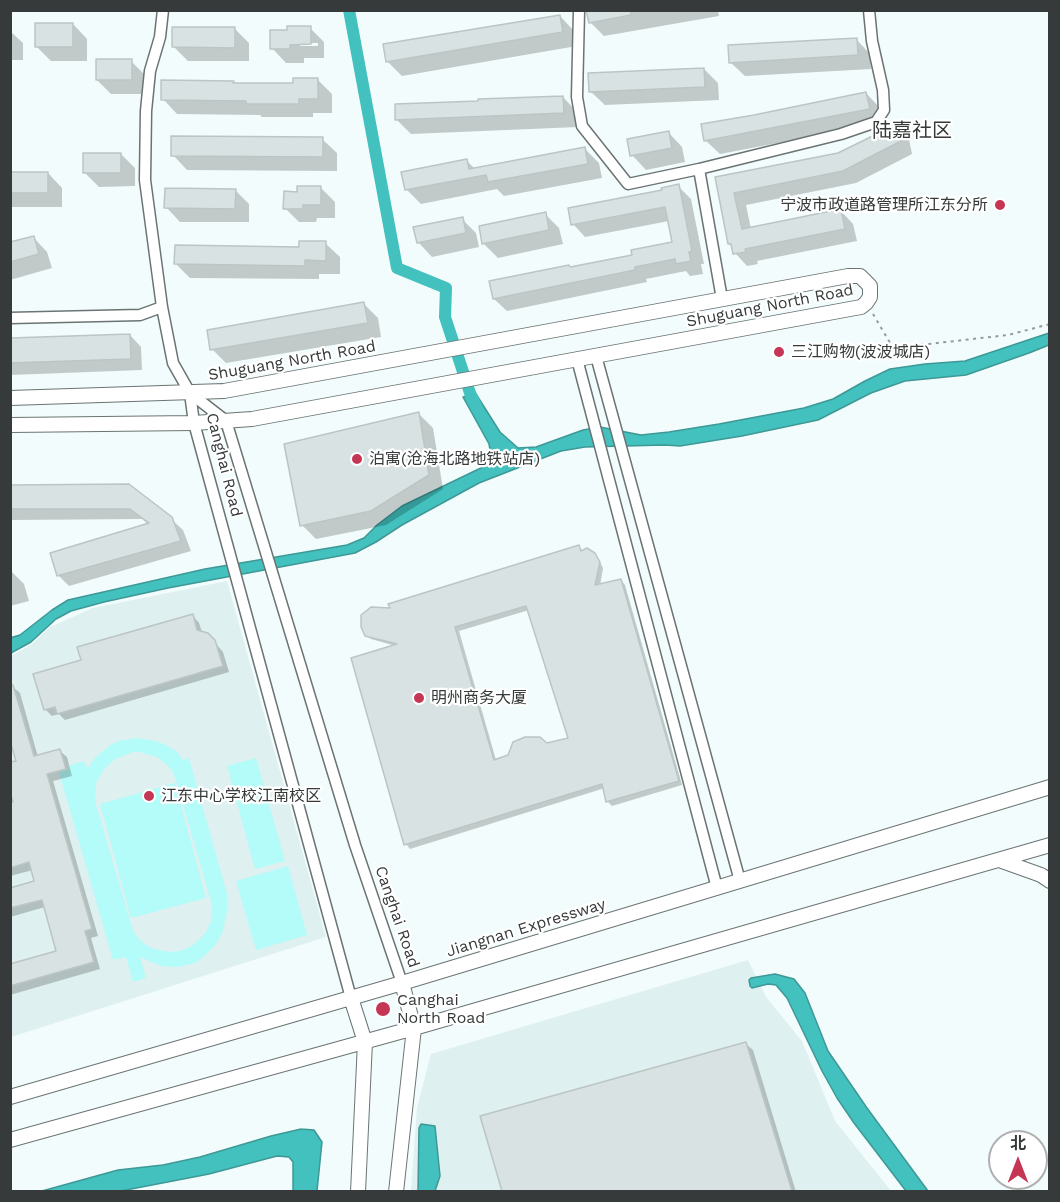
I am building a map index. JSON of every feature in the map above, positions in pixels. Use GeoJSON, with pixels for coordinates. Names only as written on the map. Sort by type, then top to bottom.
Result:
{"type":"FeatureCollection","features":[{"type":"Feature","properties":{"kind":"main road","name":"Shuguang North Road"},"geometry":{"type":"LineString","coordinates":[[10,398],[224,391],[848,276],[860,276],[870,286],[870,297],[861,307],[252,419],[194,423],[10,425]]}},
{"type":"Feature","properties":{"kind":"main road","name":"Jiangnan Expressway"},"geometry":{"type":"LineString","coordinates":[[10,1097],[402,983],[1050,788]]}},
{"type":"Feature","properties":{"kind":"main road"},"geometry":{"type":"LineString","coordinates":[[12,1141],[1050,845]]}},
{"type":"Feature","properties":{"kind":"main road"},"geometry":{"type":"LineString","coordinates":[[999,860],[1050,880]]}},
{"type":"Feature","properties":{"kind":"main road","name":"Canghai Road"},"geometry":{"type":"LineString","coordinates":[[396,1191],[414,1028],[402,983]]}},
{"type":"Feature","properties":{"kind":"main road","name":"Canghai Road"},"geometry":{"type":"LineString","coordinates":[[351,998],[365,1042],[358,1191]]}},
{"type":"Feature","properties":{"kind":"street"},"geometry":{"type":"LineString","coordinates":[[163,10],[160,36],[150,70],[146,111],[145,180],[162,307],[173,363],[190,393]]}},
{"type":"Feature","properties":{"kind":"street"},"geometry":{"type":"LineString","coordinates":[[579,10],[577,97],[582,126],[628,184],[699,170],[841,134],[876,122],[884,110],[883,90],[872,41],[869,10]]}},
{"type":"Feature","properties":{"kind":"street"},"geometry":{"type":"LineString","coordinates":[[699,170],[722,299]]}},
{"type":"Feature","properties":{"kind":"street"},"geometry":{"type":"LineString","coordinates":[[10,318],[140,315],[162,307]]}},
{"type":"Feature","properties":{"kind":"street"},"geometry":{"type":"LineString","coordinates":[[596,356],[740,881]]}},
{"type":"Feature","properties":{"kind":"street"},"geometry":{"type":"LineString","coordinates":[[577,359],[717,888]]}},
{"type":"Feature","properties":{"kind":"street","name":"Canghai Road"},"geometry":{"type":"LineString","coordinates":[[190,393],[226,421],[356,845],[402,983]]}},
{"type":"Feature","properties":{"kind":"street","name":"Canghai Road"},"geometry":{"type":"LineString","coordinates":[[190,393],[194,423],[351,998]]}},
{"type":"Feature","properties":{"kind":"path"},"geometry":{"type":"LineString","coordinates":[[867,303],[892,348],[1008,335],[1050,324]]}},
{"type":"Feature","properties":{"kind":"shaded area"},"geometry":{"type":"Polygon","coordinates":[[[1049,333],[1049,345],[1029,353],[966,375],[905,381],[871,393],[818,420],[680,446],[585,447],[561,451],[479,483],[355,553],[168,588],[71,611],[56,619],[31,642],[11,653],[10,638],[20,635],[68,600],[205,569],[347,545],[364,538],[402,506],[485,466],[491,455],[489,444],[463,397],[476,394],[500,432],[518,448],[536,447],[583,430],[600,427],[641,435],[719,424],[804,408],[833,399],[890,369],[965,361],[1049,333]]]}},
{"type":"Feature","properties":{"kind":"shaded area","name":"江东中心学校江南校区"},"geometry":{"type":"Polygon","coordinates":[[[227,581],[326,937],[11,1037],[11,656],[31,645],[50,627],[93,608],[227,581]]]}},
{"type":"Feature","properties":{"kind":"shaded area"},"geometry":{"type":"Polygon","coordinates":[[[137,738],[155,741],[176,751],[183,760],[189,758],[227,894],[227,912],[222,934],[203,957],[195,963],[177,967],[161,966],[140,957],[146,978],[133,982],[126,957],[113,960],[59,772],[70,769],[70,765],[84,761],[87,769],[95,758],[118,741],[137,738]],[[133,752],[115,759],[104,769],[96,783],[95,801],[133,931],[149,947],[170,952],[180,951],[190,947],[206,932],[211,921],[212,905],[172,770],[157,757],[133,752]]]}},
{"type":"Feature","properties":{"kind":"shaded area"},"geometry":{"type":"Polygon","coordinates":[[[256,758],[285,861],[255,869],[227,766],[256,758]]]}},
{"type":"Feature","properties":{"kind":"shaded area"},"geometry":{"type":"Polygon","coordinates":[[[175,783],[206,898],[131,918],[100,804],[175,783]]]}},
{"type":"Feature","properties":{"kind":"shaded area"},"geometry":{"type":"Polygon","coordinates":[[[288,866],[307,935],[256,950],[236,881],[288,866]]]}},
{"type":"Feature","properties":{"kind":"shaded area"},"geometry":{"type":"Polygon","coordinates":[[[748,960],[766,997],[802,1041],[835,1121],[891,1191],[411,1192],[417,1108],[431,1054],[748,960]]]}},
{"type":"Feature","properties":{"kind":"shaded area"},"geometry":{"type":"Polygon","coordinates":[[[775,974],[794,979],[805,993],[828,1051],[928,1191],[906,1191],[854,1123],[822,1071],[787,998],[776,985],[768,984],[752,988],[750,986],[751,978],[775,974]]]}},
{"type":"Feature","properties":{"kind":"shaded area"},"geometry":{"type":"Polygon","coordinates":[[[421,1124],[435,1126],[440,1176],[435,1191],[418,1191],[419,1128],[421,1124]]]}},
{"type":"Feature","properties":{"kind":"shaded area"},"geometry":{"type":"Polygon","coordinates":[[[301,1129],[314,1130],[322,1142],[317,1191],[293,1191],[293,1162],[289,1157],[277,1156],[209,1174],[121,1191],[42,1191],[118,1170],[163,1165],[200,1157],[301,1129]]]}},
{"type":"Feature","properties":{"kind":"building"},"geometry":{"type":"Polygon","coordinates":[[[586,10],[630,10],[631,15],[589,23],[586,10]]]}},
{"type":"Feature","properties":{"kind":"building"},"geometry":{"type":"Polygon","coordinates":[[[560,15],[563,32],[386,62],[383,44],[560,15]]]}},
{"type":"Feature","properties":{"kind":"building"},"geometry":{"type":"Polygon","coordinates":[[[35,23],[73,23],[73,47],[35,47],[35,23]]]}},
{"type":"Feature","properties":{"kind":"building"},"geometry":{"type":"Polygon","coordinates":[[[287,26],[311,26],[311,44],[290,45],[290,49],[270,49],[270,30],[287,30],[287,26]]]}},
{"type":"Feature","properties":{"kind":"building"},"geometry":{"type":"Polygon","coordinates":[[[172,27],[235,27],[235,48],[172,47],[172,27]]]}},
{"type":"Feature","properties":{"kind":"building"},"geometry":{"type":"Polygon","coordinates":[[[857,38],[858,55],[729,63],[728,45],[857,38]]]}},
{"type":"Feature","properties":{"kind":"building"},"geometry":{"type":"Polygon","coordinates":[[[96,59],[132,59],[132,80],[96,80],[96,59]]]}},
{"type":"Feature","properties":{"kind":"building"},"geometry":{"type":"Polygon","coordinates":[[[704,68],[705,87],[589,92],[588,73],[704,68]]]}},
{"type":"Feature","properties":{"kind":"building"},"geometry":{"type":"Polygon","coordinates":[[[293,78],[318,78],[318,99],[299,99],[299,104],[161,100],[161,80],[293,83],[293,78]]]}},
{"type":"Feature","properties":{"kind":"building"},"geometry":{"type":"Polygon","coordinates":[[[866,92],[870,109],[704,141],[701,124],[866,92]]]}},
{"type":"Feature","properties":{"kind":"building"},"geometry":{"type":"Polygon","coordinates":[[[563,96],[564,113],[395,120],[395,104],[563,96]]]}},
{"type":"Feature","properties":{"kind":"building"},"geometry":{"type":"Polygon","coordinates":[[[897,124],[901,141],[843,171],[734,193],[742,229],[841,209],[845,229],[745,249],[746,252],[733,254],[731,244],[728,244],[715,177],[838,153],[897,124]]]}},
{"type":"Feature","properties":{"kind":"building"},"geometry":{"type":"Polygon","coordinates":[[[669,131],[672,148],[630,156],[627,139],[669,131]]]}},
{"type":"Feature","properties":{"kind":"building"},"geometry":{"type":"Polygon","coordinates":[[[171,136],[323,137],[323,157],[171,156],[171,136]]]}},
{"type":"Feature","properties":{"kind":"building"},"geometry":{"type":"Polygon","coordinates":[[[585,147],[588,164],[488,182],[486,175],[405,190],[401,172],[467,159],[469,169],[585,147]]]}},
{"type":"Feature","properties":{"kind":"building"},"geometry":{"type":"Polygon","coordinates":[[[83,153],[121,153],[121,173],[83,173],[83,153]]]}},
{"type":"Feature","properties":{"kind":"building"},"geometry":{"type":"Polygon","coordinates":[[[10,172],[48,172],[48,193],[10,193],[10,172]]]}},
{"type":"Feature","properties":{"kind":"building"},"geometry":{"type":"Polygon","coordinates":[[[679,184],[692,251],[689,252],[691,261],[676,264],[675,259],[635,267],[635,270],[493,299],[489,281],[632,255],[631,250],[672,242],[665,207],[571,225],[568,208],[662,190],[661,188],[679,184]]]}},
{"type":"Feature","properties":{"kind":"building"},"geometry":{"type":"Polygon","coordinates":[[[297,186],[321,186],[321,205],[303,205],[303,209],[283,209],[284,191],[297,192],[297,186]]]}},
{"type":"Feature","properties":{"kind":"building"},"geometry":{"type":"Polygon","coordinates":[[[165,188],[236,189],[235,209],[164,208],[165,188]]]}},
{"type":"Feature","properties":{"kind":"building"},"geometry":{"type":"Polygon","coordinates":[[[546,212],[549,230],[482,244],[479,226],[546,212]]]}},
{"type":"Feature","properties":{"kind":"building"},"geometry":{"type":"Polygon","coordinates":[[[463,217],[466,233],[417,243],[413,227],[463,217]]]}},
{"type":"Feature","properties":{"kind":"building"},"geometry":{"type":"Polygon","coordinates":[[[34,236],[39,254],[10,262],[10,242],[34,236]]]}},
{"type":"Feature","properties":{"kind":"building"},"geometry":{"type":"Polygon","coordinates":[[[299,241],[326,241],[326,261],[305,260],[305,266],[174,264],[175,245],[299,247],[299,241]]]}},
{"type":"Feature","properties":{"kind":"building"},"geometry":{"type":"Polygon","coordinates":[[[364,302],[368,323],[210,350],[207,330],[364,302]]]}},
{"type":"Feature","properties":{"kind":"building"},"geometry":{"type":"Polygon","coordinates":[[[130,334],[131,359],[10,363],[10,338],[130,334]]]}},
{"type":"Feature","properties":{"kind":"building","name":"泊寓(沧海北路地铁站店)"},"geometry":{"type":"Polygon","coordinates":[[[419,412],[429,475],[371,511],[300,526],[284,444],[419,412]]]}},
{"type":"Feature","properties":{"kind":"building"},"geometry":{"type":"Polygon","coordinates":[[[129,484],[172,517],[181,541],[57,576],[50,553],[149,523],[130,509],[10,509],[10,485],[129,484]]]}},
{"type":"Feature","properties":{"kind":"building","name":"明州商务大厦"},"geometry":{"type":"Polygon","coordinates":[[[579,545],[581,551],[587,548],[595,553],[600,562],[595,585],[621,579],[679,781],[606,802],[602,784],[404,845],[351,658],[397,644],[365,636],[361,627],[361,615],[371,607],[390,608],[388,604],[579,545]],[[526,606],[455,627],[494,760],[508,755],[513,742],[525,737],[540,737],[547,743],[568,738],[526,606]]]}},
{"type":"Feature","properties":{"kind":"building"},"geometry":{"type":"Polygon","coordinates":[[[193,614],[197,630],[208,633],[215,640],[223,666],[57,714],[55,707],[44,710],[33,674],[81,660],[77,647],[193,614]]]}},
{"type":"Feature","properties":{"kind":"building"},"geometry":{"type":"Polygon","coordinates":[[[10,685],[13,685],[34,756],[60,749],[66,769],[47,774],[92,929],[85,931],[94,962],[10,986],[10,964],[56,951],[42,900],[10,908],[10,888],[34,881],[29,862],[10,868],[10,803],[13,802],[10,792],[10,762],[16,761],[10,741],[10,685]]]}},
{"type":"Feature","properties":{"kind":"building"},"geometry":{"type":"Polygon","coordinates":[[[746,1042],[792,1191],[502,1191],[480,1116],[746,1042]]]}},
{"type":"Feature","properties":{"kind":"waterway"},"geometry":{"type":"LineString","coordinates":[[349,10],[397,268],[446,288],[445,317],[470,393],[478,410]]}},
{"type":"Feature","properties":{"kind":"place","name":"宁波市政道路管理所江东分所"},"geometry":{"type":"Point","coordinates":[1000,205]}},
{"type":"Feature","properties":{"kind":"place","name":"三江购物(波波城店)"},"geometry":{"type":"Point","coordinates":[779,352]}},
{"type":"Feature","properties":{"kind":"place","name":"泊寓(沧海北路地铁站店)"},"geometry":{"type":"Point","coordinates":[357,459]}},
{"type":"Feature","properties":{"kind":"place","name":"明州商务大厦"},"geometry":{"type":"Point","coordinates":[419,698]}},
{"type":"Feature","properties":{"kind":"place","name":"江东中心学校江南校区"},"geometry":{"type":"Point","coordinates":[149,796]}},
{"type":"Feature","properties":{"kind":"place","name":"Canghai North Road"},"geometry":{"type":"Point","coordinates":[383,1009]}},
{"type":"Feature","properties":{"kind":"district","name":"陆嘉社区"},"geometry":{"type":"Point","coordinates":[912,131]}}]}
